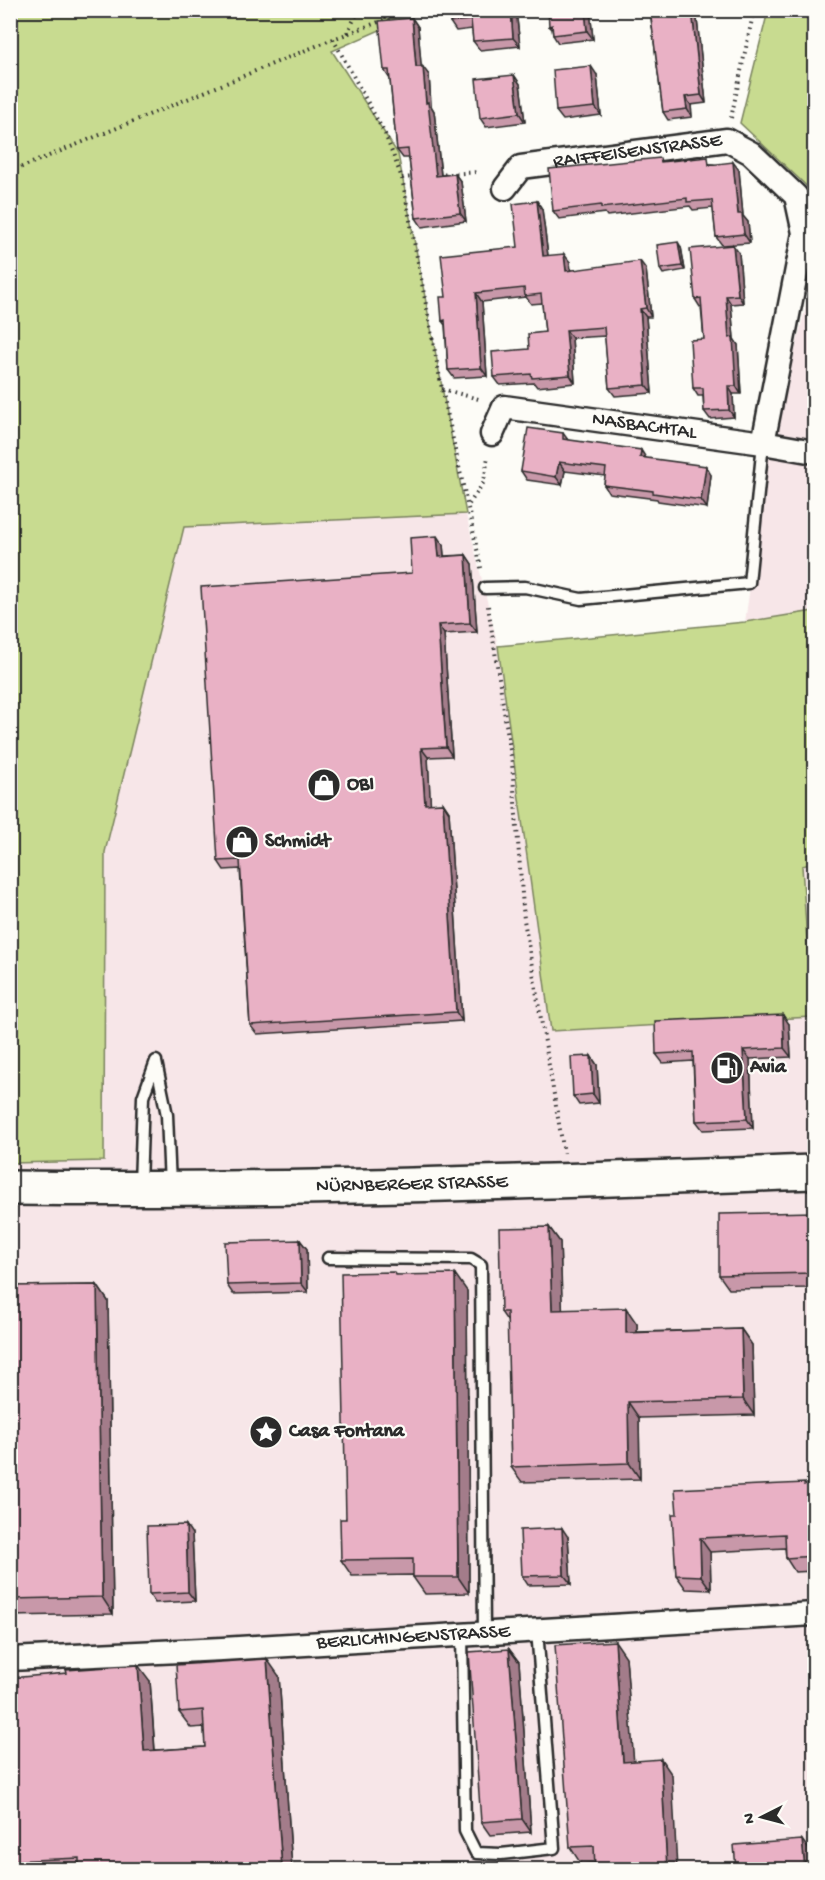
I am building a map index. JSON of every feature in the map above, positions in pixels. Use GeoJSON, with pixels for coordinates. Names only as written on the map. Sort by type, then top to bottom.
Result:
{"type":"FeatureCollection","features":[{"type":"Feature","properties":{"kind":"main road","name":"NÜRNBERGER STRASSE"},"geometry":{"type":"LineString","coordinates":[[10,1188],[155,1189],[569,1181],[814,1172]]}},
{"type":"Feature","properties":{"kind":"street","name":"RAIFFEISENSTRASSE"},"geometry":{"type":"LineString","coordinates":[[505,188],[521,167],[727,140],[751,153],[796,196],[804,233],[763,443]]}},
{"type":"Feature","properties":{"kind":"street","name":"NASBACHTAL"},"geometry":{"type":"LineString","coordinates":[[504,407],[814,452]]}},
{"type":"Feature","properties":{"kind":"street"},"geometry":{"type":"LineString","coordinates":[[492,434],[504,407]]}},
{"type":"Feature","properties":{"kind":"street","name":"BERLICHINGENSTRASSE"},"geometry":{"type":"LineString","coordinates":[[10,1659],[814,1614]]}},
{"type":"Feature","properties":{"kind":"lane"},"geometry":{"type":"LineString","coordinates":[[485,588],[525,587],[581,599],[749,583],[763,443]]}},
{"type":"Feature","properties":{"kind":"lane"},"geometry":{"type":"LineString","coordinates":[[156,1061],[167,1115],[155,1189],[143,1097],[156,1061]]}},
{"type":"Feature","properties":{"kind":"lane"},"geometry":{"type":"LineString","coordinates":[[328,1258],[471,1259],[481,1265],[473,1634],[465,1831],[476,1853],[501,1854],[554,1848],[537,1630]]}},
{"type":"Feature","properties":{"kind":"path"},"geometry":{"type":"LineString","coordinates":[[347,34],[359,10]]}},
{"type":"Feature","properties":{"kind":"path"},"geometry":{"type":"LineString","coordinates":[[10,172],[411,10]]}},
{"type":"Feature","properties":{"kind":"path"},"geometry":{"type":"LineString","coordinates":[[727,140],[754,10]]}},
{"type":"Feature","properties":{"kind":"path"},"geometry":{"type":"LineString","coordinates":[[434,175],[478,172]]}},
{"type":"Feature","properties":{"kind":"path"},"geometry":{"type":"LineString","coordinates":[[402,178],[423,176]]}},
{"type":"Feature","properties":{"kind":"path"},"geometry":{"type":"LineString","coordinates":[[442,389],[504,407]]}},
{"type":"Feature","properties":{"kind":"path"},"geometry":{"type":"LineString","coordinates":[[468,505],[484,482],[492,434]]}},
{"type":"Feature","properties":{"kind":"shaded area"},"geometry":{"type":"Polygon","coordinates":[[[814,274],[814,611],[745,622],[768,458],[814,274]]]}},
{"type":"Feature","properties":{"kind":"shaded area"},"geometry":{"type":"Polygon","coordinates":[[[466,514],[498,646],[551,1030],[802,865],[814,863],[814,1869],[11,1870],[11,1163],[104,1161],[105,852],[184,527],[466,514]]]}},
{"type":"Feature","properties":{"kind":"green space"},"geometry":{"type":"Polygon","coordinates":[[[11,11],[423,11],[332,51],[398,154],[466,514],[184,527],[105,852],[104,1161],[11,1163],[11,11]]]}},
{"type":"Feature","properties":{"kind":"green space"},"geometry":{"type":"Polygon","coordinates":[[[768,11],[814,11],[814,193],[740,123],[768,11]]]}},
{"type":"Feature","properties":{"kind":"green space"},"geometry":{"type":"Polygon","coordinates":[[[814,611],[814,863],[802,866],[812,1017],[551,1031],[498,646],[745,622],[814,611]]]}},
{"type":"Feature","properties":{"kind":"building"},"geometry":{"type":"Polygon","coordinates":[[[449,10],[511,10],[513,38],[473,41],[471,20],[450,22],[449,10]]]}},
{"type":"Feature","properties":{"kind":"building"},"geometry":{"type":"Polygon","coordinates":[[[548,10],[585,10],[587,31],[553,35],[552,25],[549,26],[548,10]]]}},
{"type":"Feature","properties":{"kind":"building"},"geometry":{"type":"Polygon","coordinates":[[[650,10],[692,10],[701,95],[685,97],[687,109],[663,112],[650,10]]]}},
{"type":"Feature","properties":{"kind":"building"},"geometry":{"type":"Polygon","coordinates":[[[412,18],[416,67],[423,67],[436,176],[455,174],[460,213],[416,218],[408,149],[397,150],[389,70],[384,70],[379,21],[412,18]]]}},
{"type":"Feature","properties":{"kind":"building"},"geometry":{"type":"Polygon","coordinates":[[[591,66],[595,107],[556,111],[553,70],[591,66]]]}},
{"type":"Feature","properties":{"kind":"building"},"geometry":{"type":"Polygon","coordinates":[[[514,75],[519,113],[480,118],[476,79],[514,75]]]}},
{"type":"Feature","properties":{"kind":"building"},"geometry":{"type":"Polygon","coordinates":[[[708,157],[709,165],[733,162],[738,214],[742,214],[744,234],[716,237],[712,200],[687,202],[687,198],[553,211],[549,169],[660,158],[661,162],[708,157]]]}},
{"type":"Feature","properties":{"kind":"building"},"geometry":{"type":"Polygon","coordinates":[[[537,201],[543,256],[564,254],[566,271],[640,261],[646,308],[640,309],[646,385],[609,388],[604,327],[566,330],[570,375],[532,378],[531,374],[494,377],[492,352],[529,349],[528,334],[545,332],[541,294],[525,296],[524,288],[476,293],[481,368],[448,370],[445,320],[442,321],[440,297],[446,297],[441,255],[518,247],[513,204],[537,201]]]}},
{"type":"Feature","properties":{"kind":"building"},"geometry":{"type":"Polygon","coordinates":[[[678,242],[682,266],[660,269],[657,245],[678,242]]]}},
{"type":"Feature","properties":{"kind":"building"},"geometry":{"type":"Polygon","coordinates":[[[733,245],[738,295],[726,296],[729,338],[733,337],[736,386],[728,386],[729,410],[704,411],[703,388],[693,388],[690,340],[704,339],[701,298],[695,299],[690,249],[733,245]]]}},
{"type":"Feature","properties":{"kind":"building"},"geometry":{"type":"Polygon","coordinates":[[[528,428],[563,433],[563,439],[641,450],[640,457],[706,466],[701,500],[604,485],[606,468],[559,462],[556,477],[521,471],[528,428]]]}},
{"type":"Feature","properties":{"kind":"building","name":"OBI"},"geometry":{"type":"Polygon","coordinates":[[[437,536],[439,557],[466,555],[470,623],[438,625],[446,747],[421,748],[425,804],[443,803],[456,1012],[250,1025],[240,860],[218,861],[201,587],[412,573],[410,538],[437,536]]]}},
{"type":"Feature","properties":{"kind":"building"},"geometry":{"type":"Polygon","coordinates":[[[783,1015],[784,1048],[743,1050],[747,1119],[696,1121],[693,1052],[656,1054],[655,1021],[783,1015]]]}},
{"type":"Feature","properties":{"kind":"building"},"geometry":{"type":"Polygon","coordinates":[[[591,1056],[593,1094],[573,1096],[571,1057],[591,1056]]]}},
{"type":"Feature","properties":{"kind":"building"},"geometry":{"type":"Polygon","coordinates":[[[814,1212],[814,1273],[719,1275],[719,1214],[814,1212]]]}},
{"type":"Feature","properties":{"kind":"building"},"geometry":{"type":"Polygon","coordinates":[[[549,1227],[552,1310],[626,1308],[626,1333],[741,1329],[743,1399],[628,1402],[629,1463],[511,1467],[507,1312],[501,1312],[499,1228],[549,1227]]]}},
{"type":"Feature","properties":{"kind":"building"},"geometry":{"type":"Polygon","coordinates":[[[300,1240],[301,1283],[227,1285],[225,1242],[300,1240]]]}},
{"type":"Feature","properties":{"kind":"building"},"geometry":{"type":"Polygon","coordinates":[[[394,1272],[395,1275],[455,1274],[458,1577],[413,1577],[413,1559],[341,1560],[340,1519],[346,1519],[341,1273],[394,1272]]]}},
{"type":"Feature","properties":{"kind":"building"},"geometry":{"type":"Polygon","coordinates":[[[97,1285],[102,1597],[10,1599],[10,1286],[97,1285]]]}},
{"type":"Feature","properties":{"kind":"building"},"geometry":{"type":"Polygon","coordinates":[[[805,1483],[804,1485],[814,1485],[814,1556],[786,1558],[785,1534],[700,1538],[701,1576],[676,1575],[672,1514],[677,1514],[675,1489],[805,1483]]]}},
{"type":"Feature","properties":{"kind":"building"},"geometry":{"type":"Polygon","coordinates":[[[186,1525],[188,1592],[149,1594],[147,1526],[186,1525]]]}},
{"type":"Feature","properties":{"kind":"building"},"geometry":{"type":"Polygon","coordinates":[[[562,1528],[564,1575],[522,1576],[520,1530],[562,1528]]]}},
{"type":"Feature","properties":{"kind":"building"},"geometry":{"type":"Polygon","coordinates":[[[615,1641],[623,1762],[661,1759],[667,1869],[595,1869],[594,1846],[570,1847],[555,1645],[615,1641]]]}},
{"type":"Feature","properties":{"kind":"building"},"geometry":{"type":"Polygon","coordinates":[[[509,1649],[522,1819],[481,1822],[469,1652],[509,1649]]]}},
{"type":"Feature","properties":{"kind":"building"},"geometry":{"type":"Polygon","coordinates":[[[267,1659],[282,1869],[79,1869],[79,1858],[10,1861],[10,1678],[67,1673],[66,1670],[138,1665],[144,1751],[205,1747],[203,1710],[179,1712],[176,1665],[267,1659]]]}},
{"type":"Feature","properties":{"kind":"building"},"geometry":{"type":"Polygon","coordinates":[[[802,1840],[805,1869],[736,1869],[734,1845],[802,1840]]]}},
{"type":"Feature","properties":{"kind":"place","name":"OBI"},"geometry":{"type":"Point","coordinates":[324,785]}},
{"type":"Feature","properties":{"kind":"place","name":"Schmidt"},"geometry":{"type":"Point","coordinates":[242,842]}},
{"type":"Feature","properties":{"kind":"place","name":"Avia"},"geometry":{"type":"Point","coordinates":[727,1068]}},
{"type":"Feature","properties":{"kind":"place","name":"Casa Fontana"},"geometry":{"type":"Point","coordinates":[266,1432]}}]}
